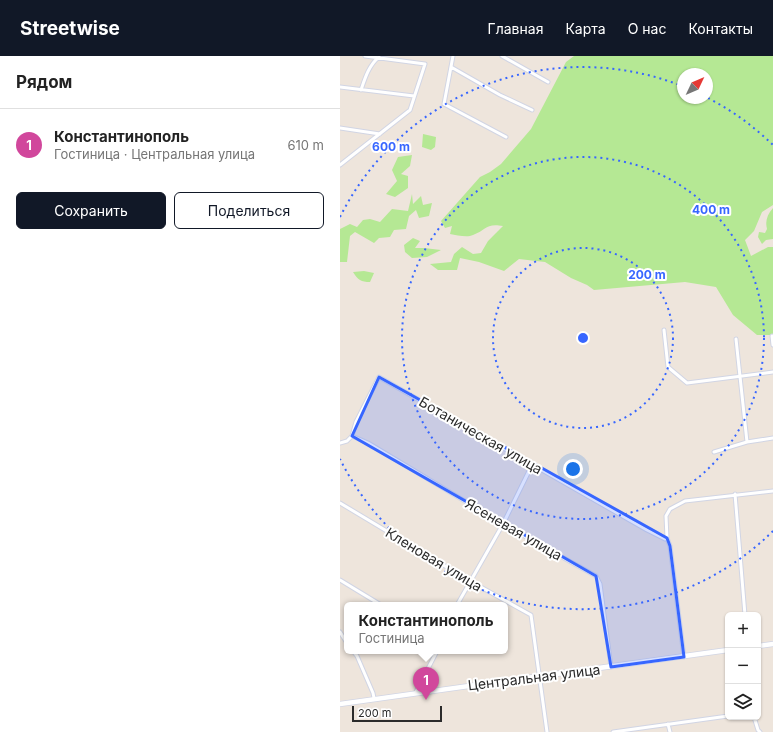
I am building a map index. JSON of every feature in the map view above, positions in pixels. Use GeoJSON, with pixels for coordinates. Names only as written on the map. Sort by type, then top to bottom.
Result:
{"type":"FeatureCollection","features":[{"type":"Feature","properties":{"kind":"street"},"geometry":{"type":"LineString","coordinates":[[340,165],[410,110],[425,64],[365,56]]}},
{"type":"Feature","properties":{"kind":"street"},"geometry":{"type":"LineString","coordinates":[[453,56],[444,104],[506,137]]}},
{"type":"Feature","properties":{"kind":"street"},"geometry":{"type":"LineString","coordinates":[[502,56],[548,82]]}},
{"type":"Feature","properties":{"kind":"street"},"geometry":{"type":"LineString","coordinates":[[361,90],[369,69],[374,61],[379,57]]}},
{"type":"Feature","properties":{"kind":"street"},"geometry":{"type":"LineString","coordinates":[[451,67],[500,95],[532,110]]}},
{"type":"Feature","properties":{"kind":"street"},"geometry":{"type":"LineString","coordinates":[[340,87],[414,96]]}},
{"type":"Feature","properties":{"kind":"street"},"geometry":{"type":"LineString","coordinates":[[340,128],[380,134]]}},
{"type":"Feature","properties":{"kind":"street"},"geometry":{"type":"LineString","coordinates":[[664,330],[668,367],[687,383],[773,372]]}},
{"type":"Feature","properties":{"kind":"street"},"geometry":{"type":"LineString","coordinates":[[772,336],[773,345]]}},
{"type":"Feature","properties":{"kind":"street"},"geometry":{"type":"LineString","coordinates":[[736,339],[747,442]]}},
{"type":"Feature","properties":{"kind":"street","name":"Ботаническая улица"},"geometry":{"type":"LineString","coordinates":[[352,436],[356,422],[379,377],[647,530],[665,539],[667,538]]}},
{"type":"Feature","properties":{"kind":"street"},"geometry":{"type":"LineString","coordinates":[[340,443],[348,441],[352,436]]}},
{"type":"Feature","properties":{"kind":"street","name":"Ясеневая улица"},"geometry":{"type":"LineString","coordinates":[[352,436],[368,443],[503,524],[596,576],[600,584],[611,667]]}},
{"type":"Feature","properties":{"kind":"street"},"geometry":{"type":"LineString","coordinates":[[714,452],[747,442],[773,438]]}},
{"type":"Feature","properties":{"kind":"street"},"geometry":{"type":"LineString","coordinates":[[459,602],[503,524],[532,465]]}},
{"type":"Feature","properties":{"kind":"street"},"geometry":{"type":"LineString","coordinates":[[684,657],[670,546],[667,538],[666,516],[670,509],[689,500],[773,491]]}},
{"type":"Feature","properties":{"kind":"street"},"geometry":{"type":"LineString","coordinates":[[735,494],[745,612]]}},
{"type":"Feature","properties":{"kind":"street","name":"Кленовая улица"},"geometry":{"type":"LineString","coordinates":[[340,503],[508,602]]}},
{"type":"Feature","properties":{"kind":"street"},"geometry":{"type":"LineString","coordinates":[[340,580],[376,602]]}},
{"type":"Feature","properties":{"kind":"street","name":"Кленовая улица"},"geometry":{"type":"LineString","coordinates":[[508,602],[531,615],[547,732]]}},
{"type":"Feature","properties":{"kind":"street"},"geometry":{"type":"LineString","coordinates":[[761,646],[773,644]]}},
{"type":"Feature","properties":{"kind":"street","name":"Центральная улица"},"geometry":{"type":"LineString","coordinates":[[340,704],[416,692],[725,650]]}},
{"type":"Feature","properties":{"kind":"street"},"geometry":{"type":"LineString","coordinates":[[355,654],[374,698]]}},
{"type":"Feature","properties":{"kind":"street"},"geometry":{"type":"LineString","coordinates":[[416,692],[436,654]]}},
{"type":"Feature","properties":{"kind":"street"},"geometry":{"type":"LineString","coordinates":[[613,732],[725,716]]}},
{"type":"Feature","properties":{"kind":"street"},"geometry":{"type":"LineString","coordinates":[[755,720],[760,732]]}},
{"type":"Feature","properties":{"kind":"street"},"geometry":{"type":"LineString","coordinates":[[668,724],[670,732]]}},
{"type":"Feature","properties":{"kind":"highlighted area"},"geometry":{"type":"Polygon","coordinates":[[[379,377],[667,538],[670,546],[684,657],[611,667],[596,576],[352,436],[379,377]]]}},
{"type":"Feature","properties":{"kind":"green space"},"geometry":{"type":"Polygon","coordinates":[[[574,56],[773,56],[773,205],[762,212],[754,231],[745,240],[751,256],[768,247],[773,247],[773,335],[757,335],[733,315],[716,287],[685,282],[594,290],[545,262],[519,259],[504,271],[479,262],[460,258],[457,270],[438,270],[430,264],[451,262],[454,254],[462,247],[473,254],[481,253],[488,241],[503,226],[489,226],[471,236],[465,236],[450,234],[452,226],[445,228],[441,221],[480,177],[501,164],[531,129],[566,62],[574,56]]]}},
{"type":"Feature","properties":{"kind":"green space"},"geometry":{"type":"Polygon","coordinates":[[[423,134],[436,137],[435,147],[431,150],[422,147],[423,134]]]}},
{"type":"Feature","properties":{"kind":"green space"},"geometry":{"type":"Polygon","coordinates":[[[412,155],[410,166],[401,174],[408,176],[408,188],[395,197],[386,194],[397,181],[392,170],[398,157],[412,155]]]}},
{"type":"Feature","properties":{"kind":"green space"},"geometry":{"type":"Polygon","coordinates":[[[412,194],[413,204],[421,196],[423,205],[432,203],[429,216],[419,218],[416,210],[409,216],[406,229],[394,230],[390,237],[379,238],[374,243],[355,232],[350,236],[347,262],[340,262],[340,229],[350,224],[357,227],[363,220],[370,219],[380,222],[392,209],[408,211],[412,194]]]}},
{"type":"Feature","properties":{"kind":"green space"},"geometry":{"type":"Polygon","coordinates":[[[773,208],[773,239],[766,240],[762,244],[758,237],[759,232],[765,233],[767,229],[767,218],[773,208]]]}},
{"type":"Feature","properties":{"kind":"green space"},"geometry":{"type":"Polygon","coordinates":[[[413,238],[420,241],[415,248],[441,250],[427,257],[412,258],[405,252],[404,245],[413,238]]]}},
{"type":"Feature","properties":{"kind":"green space"},"geometry":{"type":"Polygon","coordinates":[[[364,271],[374,273],[370,282],[360,280],[353,272],[364,271]]]}},
{"type":"Feature","properties":{"kind":"place","name":"Константинополь"},"geometry":{"type":"Point","coordinates":[426,700]}}]}
